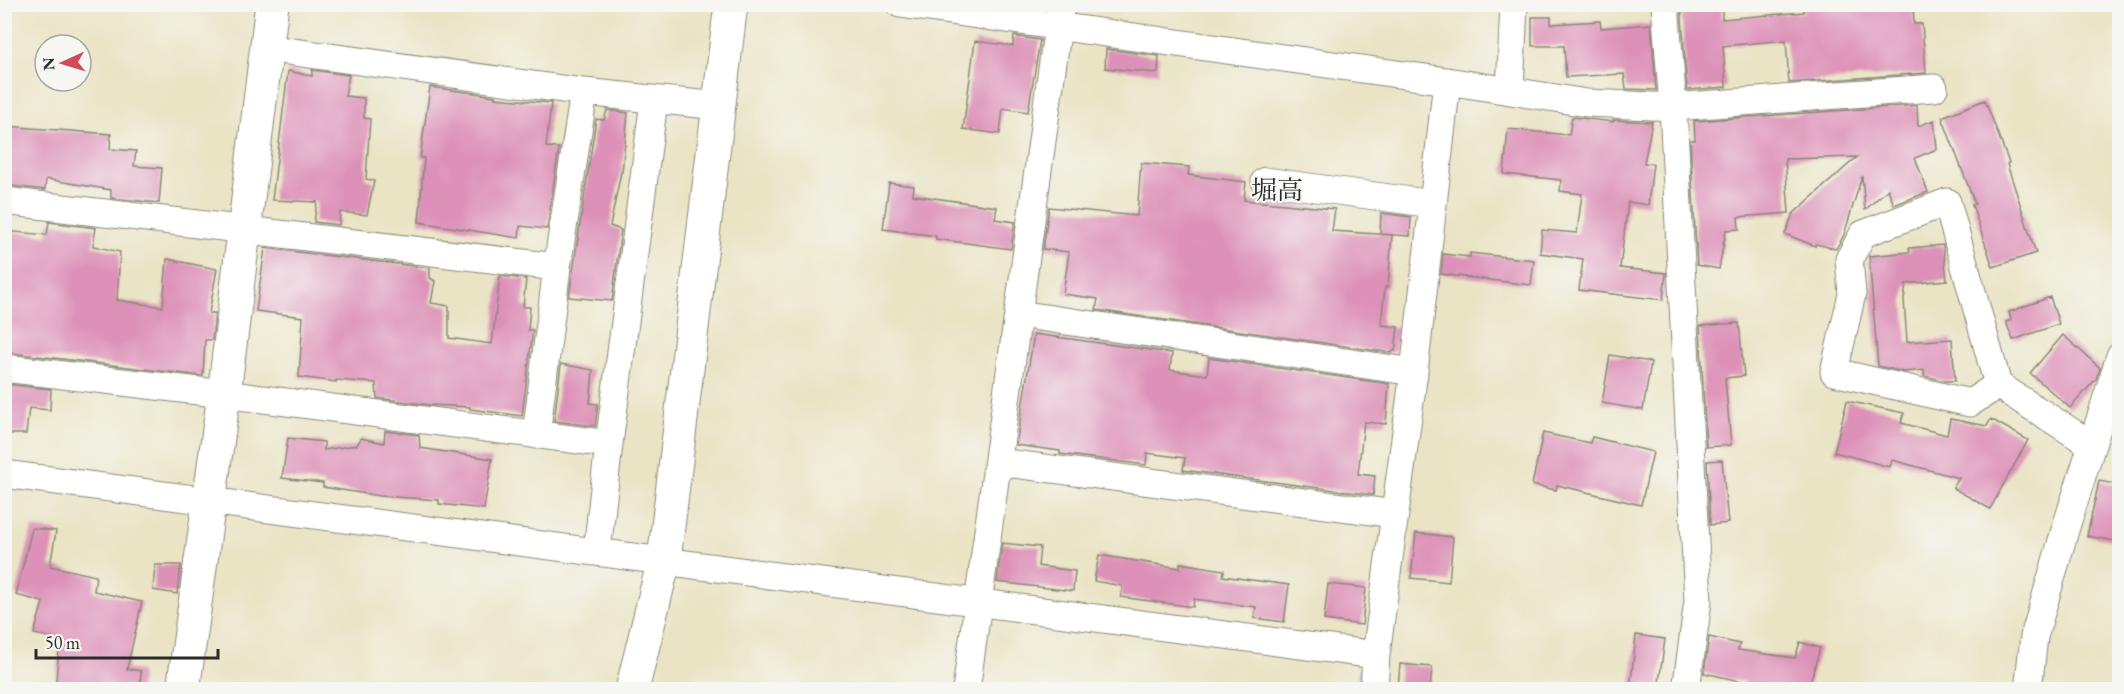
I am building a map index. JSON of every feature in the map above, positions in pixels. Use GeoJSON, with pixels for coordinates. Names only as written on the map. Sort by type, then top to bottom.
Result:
{"type":"FeatureCollection","features":[{"type":"Feature","properties":{"kind":"street"},"geometry":{"type":"LineString","coordinates":[[183,690],[224,394],[272,4]]}},
{"type":"Feature","properties":{"kind":"street"},"geometry":{"type":"LineString","coordinates":[[632,690],[664,560],[731,4]]}},
{"type":"Feature","properties":{"kind":"street"},"geometry":{"type":"LineString","coordinates":[[900,4],[1060,16],[1587,103],[1673,107],[1934,88]]}},
{"type":"Feature","properties":{"kind":"street"},"geometry":{"type":"LineString","coordinates":[[1510,91],[1514,4]]}},
{"type":"Feature","properties":{"kind":"street"},"geometry":{"type":"LineString","coordinates":[[1665,4],[1673,107],[1698,601],[1686,690]]}},
{"type":"Feature","properties":{"kind":"street"},"geometry":{"type":"LineString","coordinates":[[966,690],[1060,16]]}},
{"type":"Feature","properties":{"kind":"street"},"geometry":{"type":"LineString","coordinates":[[265,48],[654,101],[718,106]]}},
{"type":"Feature","properties":{"kind":"street"},"geometry":{"type":"LineString","coordinates":[[1374,690],[1376,655],[1414,372],[1448,81]]}},
{"type":"Feature","properties":{"kind":"street"},"geometry":{"type":"LineString","coordinates":[[536,435],[557,267],[584,92]]}},
{"type":"Feature","properties":{"kind":"street"},"geometry":{"type":"LineString","coordinates":[[597,551],[654,101]]}},
{"type":"Feature","properties":{"kind":"street"},"geometry":{"type":"LineString","coordinates":[[1265,181],[1433,204]]}},
{"type":"Feature","properties":{"kind":"street"},"geometry":{"type":"LineString","coordinates":[[4,201],[557,267]]}},
{"type":"Feature","properties":{"kind":"street"},"geometry":{"type":"LineString","coordinates":[[1998,385],[1970,403],[1834,372],[1852,294],[1849,259],[1863,234],[1947,202],[1998,385],[2092,445]]}},
{"type":"Feature","properties":{"kind":"street"},"geometry":{"type":"LineString","coordinates":[[1018,314],[1414,372]]}},
{"type":"Feature","properties":{"kind":"street"},"geometry":{"type":"LineString","coordinates":[[4,368],[609,444]]}},
{"type":"Feature","properties":{"kind":"street"},"geometry":{"type":"LineString","coordinates":[[2028,690],[2034,637],[2092,445],[2117,372]]}},
{"type":"Feature","properties":{"kind":"street"},"geometry":{"type":"LineString","coordinates":[[998,462],[1395,514]]}},
{"type":"Feature","properties":{"kind":"street"},"geometry":{"type":"LineString","coordinates":[[4,474],[1376,655]]}},
{"type":"Feature","properties":{"kind":"building"},"geometry":{"type":"Polygon","coordinates":[[[1681,4],[1722,4],[1722,19],[1804,12],[1803,4],[1913,4],[1914,24],[1922,24],[1926,73],[1789,83],[1786,40],[1723,46],[1726,87],[1687,90],[1681,4]]]}},
{"type":"Feature","properties":{"kind":"building"},"geometry":{"type":"Polygon","coordinates":[[[1532,17],[1551,17],[1551,24],[1600,21],[1601,28],[1651,24],[1656,90],[1626,89],[1624,74],[1566,77],[1564,46],[1532,46],[1532,17]]]}},
{"type":"Feature","properties":{"kind":"building"},"geometry":{"type":"Polygon","coordinates":[[[1014,36],[1040,40],[1028,112],[1003,108],[1000,134],[963,129],[975,41],[1013,46],[1014,36]]]}},
{"type":"Feature","properties":{"kind":"building"},"geometry":{"type":"Polygon","coordinates":[[[1106,49],[1159,56],[1158,73],[1105,68],[1106,49]]]}},
{"type":"Feature","properties":{"kind":"building"},"geometry":{"type":"Polygon","coordinates":[[[312,70],[349,75],[345,96],[364,98],[364,118],[370,119],[366,179],[374,181],[367,215],[340,212],[339,225],[314,222],[317,202],[272,200],[288,71],[312,76],[312,70]]]}},
{"type":"Feature","properties":{"kind":"building"},"geometry":{"type":"Polygon","coordinates":[[[430,87],[495,96],[495,98],[551,103],[546,147],[559,148],[547,229],[520,226],[519,238],[419,222],[424,158],[420,158],[430,87]]]}},
{"type":"Feature","properties":{"kind":"building"},"geometry":{"type":"Polygon","coordinates":[[[1985,100],[2009,163],[2007,164],[2036,253],[1993,267],[1972,205],[1975,204],[1942,117],[1985,100]]]}},
{"type":"Feature","properties":{"kind":"building"},"geometry":{"type":"Polygon","coordinates":[[[1917,105],[1918,126],[1934,120],[1937,149],[1915,158],[1928,192],[1894,205],[1888,189],[1865,210],[1862,176],[1844,235],[1836,249],[1816,244],[1815,246],[1785,234],[1793,214],[1857,157],[1785,159],[1789,213],[1738,217],[1739,229],[1726,230],[1719,269],[1697,265],[1690,140],[1695,140],[1694,121],[1917,105]]]}},
{"type":"Feature","properties":{"kind":"building"},"geometry":{"type":"Polygon","coordinates":[[[607,110],[628,113],[622,172],[610,226],[621,230],[612,301],[569,297],[596,119],[604,120],[607,110]]]}},
{"type":"Feature","properties":{"kind":"building"},"geometry":{"type":"Polygon","coordinates":[[[1572,117],[1613,122],[1613,120],[1652,122],[1644,163],[1653,164],[1648,205],[1628,202],[1620,268],[1666,273],[1663,300],[1579,290],[1583,259],[1540,253],[1542,230],[1577,233],[1582,194],[1560,191],[1561,180],[1504,174],[1508,129],[1569,135],[1572,117]]]}},
{"type":"Feature","properties":{"kind":"building"},"geometry":{"type":"Polygon","coordinates":[[[4,126],[111,134],[110,149],[136,151],[134,166],[162,168],[159,203],[111,198],[111,190],[46,179],[45,190],[4,185],[4,126]]]}},
{"type":"Feature","properties":{"kind":"building"},"geometry":{"type":"Polygon","coordinates":[[[1141,163],[1189,167],[1188,175],[1246,182],[1244,200],[1335,209],[1332,231],[1392,235],[1388,287],[1385,287],[1381,325],[1398,327],[1395,351],[1392,353],[1096,310],[1098,299],[1063,294],[1069,252],[1043,249],[1049,207],[1137,216],[1141,163]]]}},
{"type":"Feature","properties":{"kind":"building"},"geometry":{"type":"Polygon","coordinates":[[[889,183],[914,186],[913,195],[997,207],[995,219],[1015,222],[1011,249],[883,229],[889,183]]]}},
{"type":"Feature","properties":{"kind":"building"},"geometry":{"type":"Polygon","coordinates":[[[1381,213],[1411,217],[1410,236],[1380,234],[1381,213]]]}},
{"type":"Feature","properties":{"kind":"building"},"geometry":{"type":"Polygon","coordinates":[[[49,222],[96,228],[93,246],[120,252],[117,300],[163,307],[167,259],[217,269],[209,313],[215,313],[212,340],[205,340],[203,376],[4,352],[4,231],[47,235],[49,222]]]}},
{"type":"Feature","properties":{"kind":"building"},"geometry":{"type":"Polygon","coordinates":[[[1943,245],[1947,280],[1906,284],[1904,300],[1907,342],[1952,339],[1955,381],[1924,376],[1924,370],[1904,372],[1878,366],[1869,256],[1910,252],[1909,248],[1943,245]]]}},
{"type":"Feature","properties":{"kind":"building"},"geometry":{"type":"Polygon","coordinates":[[[265,248],[430,268],[430,278],[435,281],[431,303],[449,306],[449,338],[492,344],[500,276],[526,279],[523,307],[530,307],[528,330],[533,330],[522,416],[470,409],[470,407],[430,405],[377,398],[376,383],[336,380],[336,382],[299,377],[303,317],[256,311],[265,248]]]}},
{"type":"Feature","properties":{"kind":"building"},"geometry":{"type":"Polygon","coordinates":[[[1470,253],[1534,260],[1531,285],[1441,274],[1443,254],[1470,257],[1470,253]]]}},
{"type":"Feature","properties":{"kind":"building"},"geometry":{"type":"Polygon","coordinates":[[[2050,297],[2059,324],[2013,340],[2006,322],[2011,320],[2009,312],[2050,297]]]}},
{"type":"Feature","properties":{"kind":"building"},"geometry":{"type":"Polygon","coordinates":[[[1739,323],[1744,376],[1725,378],[1731,445],[1706,447],[1700,326],[1739,323]]]}},
{"type":"Feature","properties":{"kind":"building"},"geometry":{"type":"Polygon","coordinates":[[[1034,334],[1172,353],[1170,370],[1207,375],[1209,358],[1389,384],[1386,424],[1364,422],[1358,474],[1375,476],[1373,495],[1183,470],[1185,458],[1147,453],[1146,465],[1060,454],[1060,451],[1016,445],[1034,334]]]}},
{"type":"Feature","properties":{"kind":"building"},"geometry":{"type":"Polygon","coordinates":[[[2063,335],[2100,368],[2096,379],[2070,408],[2030,373],[2063,335]]]}},
{"type":"Feature","properties":{"kind":"building"},"geometry":{"type":"Polygon","coordinates":[[[1610,355],[1651,362],[1643,410],[1602,403],[1610,355]]]}},
{"type":"Feature","properties":{"kind":"building"},"geometry":{"type":"Polygon","coordinates":[[[561,364],[593,370],[590,403],[598,404],[595,426],[554,421],[561,364]]]}},
{"type":"Feature","properties":{"kind":"building"},"geometry":{"type":"Polygon","coordinates":[[[4,384],[51,389],[50,410],[29,408],[26,434],[4,434],[4,384]]]}},
{"type":"Feature","properties":{"kind":"building"},"geometry":{"type":"Polygon","coordinates":[[[1847,401],[1904,413],[1901,423],[1947,435],[1950,419],[1987,426],[1991,419],[2028,440],[1990,509],[1953,488],[1959,478],[1892,460],[1890,467],[1834,452],[1847,401]]]}},
{"type":"Feature","properties":{"kind":"building"},"geometry":{"type":"Polygon","coordinates":[[[385,431],[419,435],[420,448],[492,459],[484,509],[439,504],[439,500],[380,496],[323,487],[323,483],[282,478],[288,438],[324,442],[324,450],[357,445],[361,438],[384,443],[385,431]]]}},
{"type":"Feature","properties":{"kind":"building"},"geometry":{"type":"Polygon","coordinates":[[[1543,433],[1590,443],[1592,437],[1653,452],[1641,505],[1557,485],[1556,490],[1532,485],[1543,433]]]}},
{"type":"Feature","properties":{"kind":"building"},"geometry":{"type":"Polygon","coordinates":[[[1722,460],[1728,523],[1710,525],[1707,461],[1722,460]]]}},
{"type":"Feature","properties":{"kind":"building"},"geometry":{"type":"Polygon","coordinates":[[[2099,481],[2120,485],[2120,542],[2087,536],[2099,481]]]}},
{"type":"Feature","properties":{"kind":"building"},"geometry":{"type":"Polygon","coordinates":[[[32,528],[56,531],[50,566],[96,576],[94,591],[142,602],[127,669],[141,671],[140,690],[55,690],[60,639],[34,634],[43,602],[16,595],[32,528]]]}},
{"type":"Feature","properties":{"kind":"building"},"geometry":{"type":"Polygon","coordinates":[[[1416,533],[1453,537],[1449,582],[1411,578],[1416,533]]]}},
{"type":"Feature","properties":{"kind":"building"},"geometry":{"type":"Polygon","coordinates":[[[1002,543],[1040,547],[1038,566],[1075,571],[1073,591],[997,582],[1002,543]]]}},
{"type":"Feature","properties":{"kind":"building"},"geometry":{"type":"Polygon","coordinates":[[[1099,555],[1180,568],[1180,563],[1224,570],[1223,576],[1289,585],[1284,622],[1254,618],[1256,607],[1194,599],[1193,607],[1121,597],[1122,586],[1094,581],[1099,555]]]}},
{"type":"Feature","properties":{"kind":"building"},"geometry":{"type":"Polygon","coordinates":[[[155,565],[181,565],[177,594],[153,590],[155,565]]]}},
{"type":"Feature","properties":{"kind":"building"},"geometry":{"type":"Polygon","coordinates":[[[1328,584],[1366,588],[1362,625],[1324,620],[1328,584]]]}},
{"type":"Feature","properties":{"kind":"building"},"geometry":{"type":"Polygon","coordinates":[[[1636,635],[1665,639],[1658,690],[1630,690],[1636,635]]]}},
{"type":"Feature","properties":{"kind":"building"},"geometry":{"type":"Polygon","coordinates":[[[1709,637],[1740,644],[1738,650],[1795,658],[1800,642],[1820,648],[1808,690],[1742,690],[1745,682],[1704,673],[1709,637]]]}},
{"type":"Feature","properties":{"kind":"building"},"geometry":{"type":"Polygon","coordinates":[[[1400,664],[1432,667],[1430,690],[1398,690],[1400,664]]]}},
{"type":"Feature","properties":{"kind":"waterway"},"geometry":{"type":"LineString","coordinates":[[1360,690],[1362,672]]}},
{"type":"Feature","properties":{"kind":"district","name":"堀高"},"geometry":{"type":"Point","coordinates":[1277,190]}}]}
